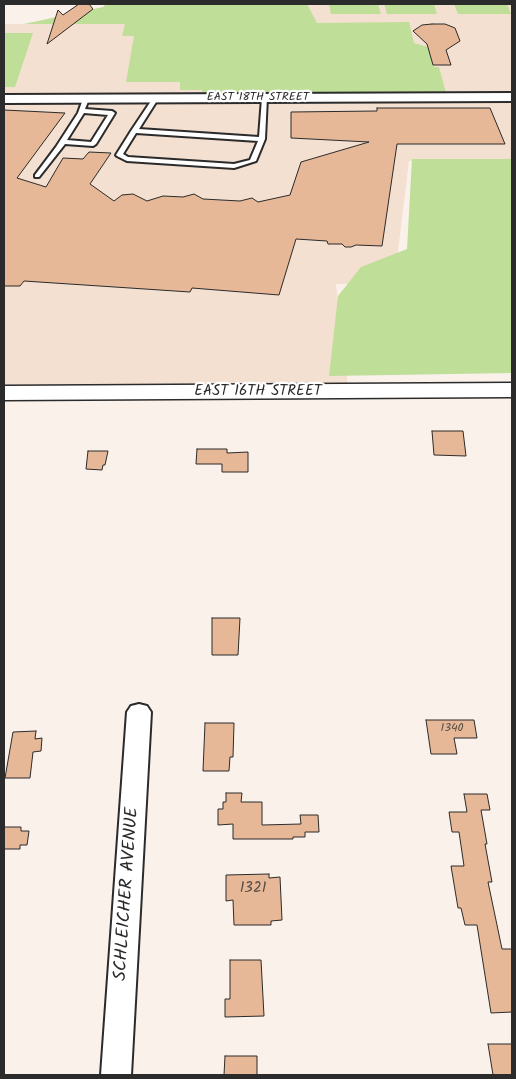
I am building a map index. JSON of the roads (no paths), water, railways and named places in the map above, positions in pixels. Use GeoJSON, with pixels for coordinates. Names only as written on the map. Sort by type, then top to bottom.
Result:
{"type":"FeatureCollection","features":[{"type":"Feature","properties":{"kind":"street","name":"EAST 18TH STREET"},"geometry":{"type":"LineString","coordinates":[[4,99],[512,97]]}},
{"type":"Feature","properties":{"kind":"street","name":"EAST 16TH STREET"},"geometry":{"type":"LineString","coordinates":[[4,393],[512,390]]}},
{"type":"Feature","properties":{"kind":"street","name":"SCHLEICHER AVENUE"},"geometry":{"type":"LineString","coordinates":[[116,1075],[139,712]]}},
{"type":"Feature","properties":{"kind":"lane"},"geometry":{"type":"LineString","coordinates":[[155,99],[119,155],[127,160],[234,166],[253,161],[262,139],[265,98]]}},
{"type":"Feature","properties":{"kind":"lane"},"geometry":{"type":"LineString","coordinates":[[37,176],[63,142],[82,111],[86,99]]}},
{"type":"Feature","properties":{"kind":"lane"},"geometry":{"type":"LineString","coordinates":[[63,142],[93,144],[112,112],[82,111]]}},
{"type":"Feature","properties":{"kind":"lane"},"geometry":{"type":"LineString","coordinates":[[134,131],[262,139]]}}]}
